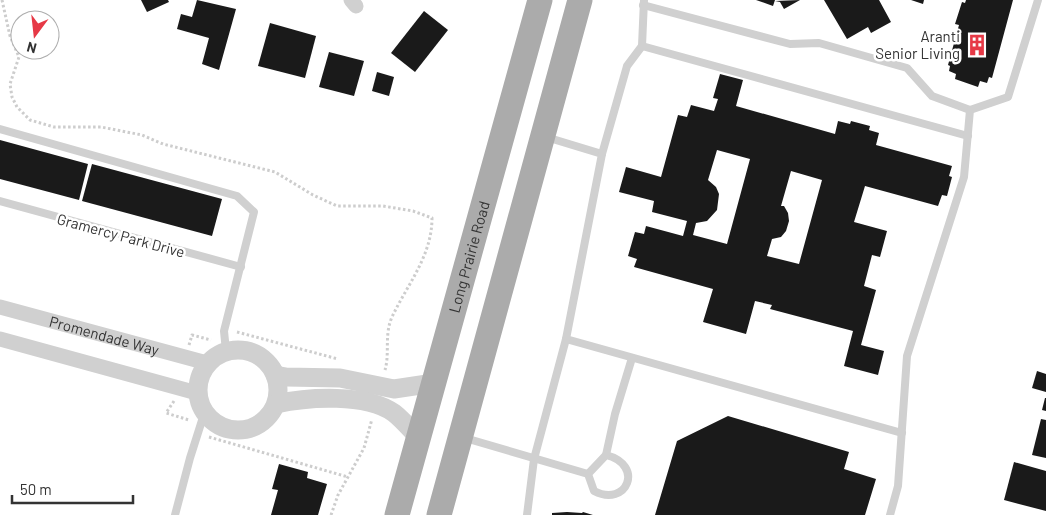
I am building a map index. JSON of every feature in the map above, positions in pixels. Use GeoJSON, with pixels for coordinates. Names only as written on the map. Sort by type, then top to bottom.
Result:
{"type":"FeatureCollection","features":[{"type":"Feature","properties":{"kind":"main road","name":"Long Prairie Road"},"geometry":{"type":"LineString","coordinates":[[397,515],[540,0]]}},
{"type":"Feature","properties":{"kind":"main road"},"geometry":{"type":"LineString","coordinates":[[439,515],[580,0]]}},
{"type":"Feature","properties":{"kind":"main road"},"geometry":{"type":"LineString","coordinates":[[506,125],[543,136]]}},
{"type":"Feature","properties":{"kind":"street","name":"Promendade Way"},"geometry":{"type":"LineString","coordinates":[[0,307],[207,363]]}},
{"type":"Feature","properties":{"kind":"street","name":"Promendade Way"},"geometry":{"type":"LineString","coordinates":[[0,339],[197,393]]}},
{"type":"Feature","properties":{"kind":"street"},"geometry":{"type":"LineString","coordinates":[[218,346],[255,354],[269,364],[278,384],[276,404],[263,422],[243,430],[222,427],[197,417],[198,382],[218,346]]}},
{"type":"Feature","properties":{"kind":"street"},"geometry":{"type":"LineString","coordinates":[[275,375],[340,378],[394,388],[434,383]]}},
{"type":"Feature","properties":{"kind":"street"},"geometry":{"type":"LineString","coordinates":[[276,404],[302,398],[337,397],[370,404],[393,412],[419,438]]}},
{"type":"Feature","properties":{"kind":"lane"},"geometry":{"type":"LineString","coordinates":[[527,515],[534,459],[566,339],[602,154],[627,66],[642,46],[643,3],[790,44],[819,44],[907,68],[932,96],[970,110],[1008,97],[1038,0]]}},
{"type":"Feature","properties":{"kind":"lane"},"geometry":{"type":"LineString","coordinates":[[642,46],[968,136]]}},
{"type":"Feature","properties":{"kind":"lane"},"geometry":{"type":"LineString","coordinates":[[890,515],[898,486],[907,356],[964,177],[970,110]]}},
{"type":"Feature","properties":{"kind":"lane"},"geometry":{"type":"LineString","coordinates":[[0,129],[237,196],[254,212],[241,268],[224,331],[218,346]]}},
{"type":"Feature","properties":{"kind":"lane"},"geometry":{"type":"LineString","coordinates":[[543,136],[602,154]]}},
{"type":"Feature","properties":{"kind":"lane","name":"Gramercy Park Drive"},"geometry":{"type":"LineString","coordinates":[[0,202],[241,268]]}},
{"type":"Feature","properties":{"kind":"lane"},"geometry":{"type":"LineString","coordinates":[[566,339],[902,433]]}},
{"type":"Feature","properties":{"kind":"lane"},"geometry":{"type":"LineString","coordinates":[[588,474],[606,455],[615,414],[632,358]]}},
{"type":"Feature","properties":{"kind":"lane"},"geometry":{"type":"LineString","coordinates":[[175,515],[190,458],[197,417]]}},
{"type":"Feature","properties":{"kind":"lane"},"geometry":{"type":"LineString","coordinates":[[460,436],[588,474]]}},
{"type":"Feature","properties":{"kind":"lane"},"geometry":{"type":"LineString","coordinates":[[588,474],[594,491],[604,496],[615,495],[623,490],[627,480],[627,468],[619,459],[606,455]]}},
{"type":"Feature","properties":{"kind":"path"},"geometry":{"type":"LineString","coordinates":[[2,0],[10,36],[19,57],[10,84],[12,97],[30,120],[54,127],[101,127],[142,135],[162,144],[275,172],[336,206],[383,206],[413,211],[432,218],[432,235],[415,278],[391,318],[386,338],[388,362],[385,372],[376,369]]}},
{"type":"Feature","properties":{"kind":"path"},"geometry":{"type":"LineString","coordinates":[[237,332],[339,360]]}},
{"type":"Feature","properties":{"kind":"path"},"geometry":{"type":"LineString","coordinates":[[187,352],[192,335],[218,346]]}},
{"type":"Feature","properties":{"kind":"path"},"geometry":{"type":"LineString","coordinates":[[175,398],[166,413],[197,417]]}},
{"type":"Feature","properties":{"kind":"path"},"geometry":{"type":"LineString","coordinates":[[331,515],[348,477],[364,448],[373,414]]}},
{"type":"Feature","properties":{"kind":"path"},"geometry":{"type":"LineString","coordinates":[[208,436],[348,477]]}},
{"type":"Feature","properties":{"kind":"building"},"geometry":{"type":"Polygon","coordinates":[[[141,0],[168,0],[169,2],[147,12],[141,0]]]}},
{"type":"Feature","properties":{"kind":"building"},"geometry":{"type":"Polygon","coordinates":[[[197,0],[236,9],[219,70],[202,64],[209,38],[177,29],[181,14],[192,17],[197,0]]]}},
{"type":"Feature","properties":{"kind":"building"},"geometry":{"type":"Polygon","coordinates":[[[756,0],[775,0],[773,6],[756,0]]]}},
{"type":"Feature","properties":{"kind":"building"},"geometry":{"type":"Polygon","coordinates":[[[800,0],[784,9],[780,2],[775,1],[800,0]]]}},
{"type":"Feature","properties":{"kind":"building","name":"Aranti Senior Living"},"geometry":{"type":"Polygon","coordinates":[[[824,0],[879,0],[891,22],[871,33],[868,27],[847,39],[824,0]]]}},
{"type":"Feature","properties":{"kind":"building","name":"Aranti Senior Living"},"geometry":{"type":"Polygon","coordinates":[[[911,0],[924,0],[923,4],[911,0]]]}},
{"type":"Feature","properties":{"kind":"building","name":"Aranti Senior Living"},"geometry":{"type":"Polygon","coordinates":[[[966,0],[1013,0],[992,78],[989,77],[987,83],[980,81],[978,87],[955,79],[956,74],[949,71],[950,66],[948,65],[959,25],[955,24],[962,2],[965,3],[966,0]]]}},
{"type":"Feature","properties":{"kind":"building"},"geometry":{"type":"Polygon","coordinates":[[[424,11],[448,30],[415,72],[391,53],[424,11]]]}},
{"type":"Feature","properties":{"kind":"building"},"geometry":{"type":"Polygon","coordinates":[[[270,23],[316,36],[305,78],[258,66],[270,23]]]}},
{"type":"Feature","properties":{"kind":"building"},"geometry":{"type":"Polygon","coordinates":[[[329,52],[364,61],[354,96],[319,87],[329,52]]]}},
{"type":"Feature","properties":{"kind":"building"},"geometry":{"type":"Polygon","coordinates":[[[377,72],[394,77],[389,96],[372,91],[377,72]]]}},
{"type":"Feature","properties":{"kind":"building"},"geometry":{"type":"Polygon","coordinates":[[[720,74],[743,80],[736,106],[835,134],[838,121],[850,124],[851,121],[870,126],[869,130],[879,133],[876,145],[952,166],[949,176],[952,177],[947,196],[942,195],[938,206],[865,186],[854,222],[887,231],[880,257],[872,255],[864,286],[876,290],[861,345],[884,351],[878,375],[844,366],[853,331],[770,309],[772,305],[755,301],[746,334],[703,322],[713,289],[634,267],[637,259],[628,256],[635,232],[644,234],[646,226],[683,236],[687,221],[652,212],[654,201],[619,192],[626,167],[661,177],[678,115],[687,117],[691,105],[714,111],[718,99],[713,98],[720,74]],[[717,150],[708,180],[716,187],[719,194],[717,210],[707,221],[696,223],[693,235],[727,244],[750,159],[717,150]],[[791,171],[781,206],[784,206],[788,213],[789,221],[786,231],[781,237],[772,239],[767,256],[799,264],[822,180],[791,171]]]}},
{"type":"Feature","properties":{"kind":"building"},"geometry":{"type":"Polygon","coordinates":[[[0,140],[88,164],[79,200],[0,179],[0,140]]]}},
{"type":"Feature","properties":{"kind":"building"},"geometry":{"type":"Polygon","coordinates":[[[92,164],[222,199],[212,236],[82,201],[92,164]]]}},
{"type":"Feature","properties":{"kind":"building"},"geometry":{"type":"Polygon","coordinates":[[[1037,371],[1046,374],[1046,392],[1032,388],[1037,371]]]}},
{"type":"Feature","properties":{"kind":"building"},"geometry":{"type":"Polygon","coordinates":[[[1046,398],[1046,411],[1042,410],[1046,398]]]}},
{"type":"Feature","properties":{"kind":"building"},"geometry":{"type":"Polygon","coordinates":[[[728,416],[849,452],[844,469],[876,479],[865,515],[655,515],[677,441],[728,416]]]}},
{"type":"Feature","properties":{"kind":"building"},"geometry":{"type":"Polygon","coordinates":[[[1041,419],[1046,420],[1046,458],[1032,455],[1041,419]]]}},
{"type":"Feature","properties":{"kind":"building"},"geometry":{"type":"Polygon","coordinates":[[[1014,462],[1046,471],[1046,511],[1004,500],[1014,462]]]}},
{"type":"Feature","properties":{"kind":"building"},"geometry":{"type":"Polygon","coordinates":[[[279,464],[308,472],[307,478],[327,484],[318,515],[271,515],[278,490],[272,489],[279,464]]]}},
{"type":"Feature","properties":{"kind":"building"},"geometry":{"type":"Polygon","coordinates":[[[583,512],[593,515],[552,515],[552,513],[583,512]]]}},
{"type":"Feature","properties":{"kind":"place","name":"Aranti Senior Living"},"geometry":{"type":"Point","coordinates":[977,45]}}]}
